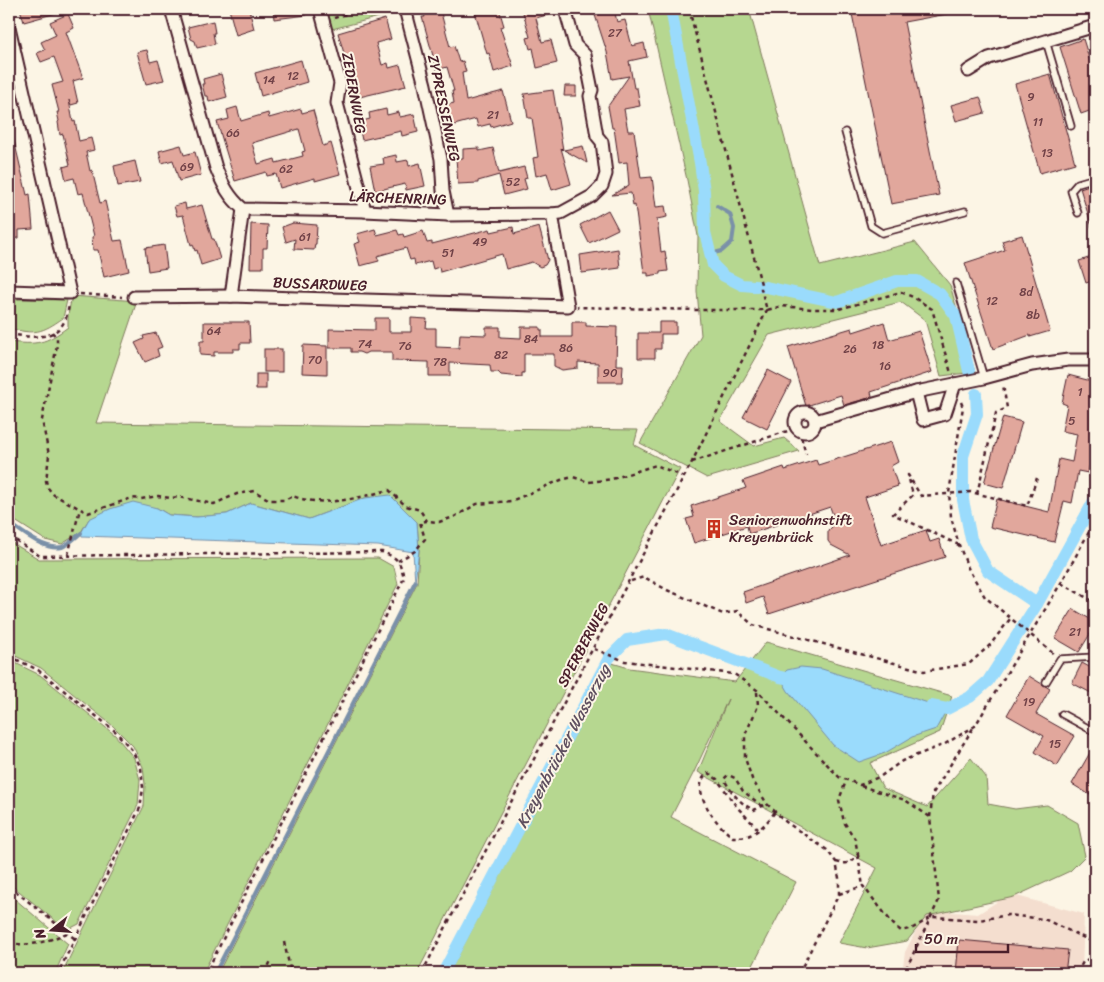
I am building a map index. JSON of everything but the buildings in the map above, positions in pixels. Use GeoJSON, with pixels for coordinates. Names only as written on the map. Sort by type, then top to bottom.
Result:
{"type":"FeatureCollection","features":[{"type":"Feature","properties":{"kind":"street"},"geometry":{"type":"LineString","coordinates":[[170,9],[216,168],[224,188],[233,201],[243,209],[231,296]]}},
{"type":"Feature","properties":{"kind":"street","name":"ZEDERNWEG"},"geometry":{"type":"LineString","coordinates":[[320,9],[340,83],[337,103],[365,211]]}},
{"type":"Feature","properties":{"kind":"street","name":"ZYPRESSENWEG"},"geometry":{"type":"LineString","coordinates":[[405,9],[425,85],[439,150],[443,191],[448,215]]}},
{"type":"Feature","properties":{"kind":"street","name":"LÄRCHENRING"},"geometry":{"type":"LineString","coordinates":[[243,209],[365,211],[448,215],[552,214],[561,213],[592,196],[602,186],[606,174],[602,142],[597,136],[590,96],[592,90],[585,55],[575,45],[566,9]]}},
{"type":"Feature","properties":{"kind":"street"},"geometry":{"type":"LineString","coordinates":[[968,71],[989,58],[1095,26]]}},
{"type":"Feature","properties":{"kind":"street"},"geometry":{"type":"LineString","coordinates":[[9,27],[70,293],[9,291]]}},
{"type":"Feature","properties":{"kind":"street"},"geometry":{"type":"LineString","coordinates":[[552,214],[568,306]]}},
{"type":"Feature","properties":{"kind":"street","name":"BUSSARDWEG"},"geometry":{"type":"LineString","coordinates":[[134,297],[231,296],[568,306]]}},
{"type":"Feature","properties":{"kind":"street"},"geometry":{"type":"LineString","coordinates":[[815,421],[916,392],[984,378],[1032,365],[1068,360],[1095,360]]}},
{"type":"Feature","properties":{"kind":"street"},"geometry":{"type":"LineString","coordinates":[[916,392],[923,420],[945,414],[955,384]]}},
{"type":"Feature","properties":{"kind":"street"},"geometry":{"type":"LineString","coordinates":[[803,413],[809,413],[815,421],[814,427],[809,432],[802,432],[798,429],[796,419],[803,413]]}},
{"type":"Feature","properties":{"kind":"lane"},"geometry":{"type":"LineString","coordinates":[[1046,41],[1071,126]]}},
{"type":"Feature","properties":{"kind":"lane"},"geometry":{"type":"LineString","coordinates":[[845,132],[871,226],[882,233],[965,211]]}},
{"type":"Feature","properties":{"kind":"lane"},"geometry":{"type":"LineString","coordinates":[[1078,213],[1071,191],[1078,184],[1095,178]]}},
{"type":"Feature","properties":{"kind":"lane"},"geometry":{"type":"LineString","coordinates":[[956,283],[984,378]]}},
{"type":"Feature","properties":{"kind":"lane"},"geometry":{"type":"LineString","coordinates":[[1046,682],[1060,659],[1095,657]]}},
{"type":"Feature","properties":{"kind":"lane"},"geometry":{"type":"LineString","coordinates":[[1062,714],[1095,732]]}},
{"type":"Feature","properties":{"kind":"path"},"geometry":{"type":"LineString","coordinates":[[324,21],[361,9]]}},
{"type":"Feature","properties":{"kind":"path"},"geometry":{"type":"LineString","coordinates":[[689,9],[767,310]]}},
{"type":"Feature","properties":{"kind":"path"},"geometry":{"type":"LineString","coordinates":[[568,306],[698,310],[767,310],[782,306],[839,309],[901,292],[932,309],[963,407],[949,493],[951,517],[959,545],[968,568],[985,597],[1060,659]]}},
{"type":"Feature","properties":{"kind":"path"},"geometry":{"type":"LineString","coordinates":[[9,334],[34,338],[47,336],[61,326],[68,315],[70,293],[134,297]]}},
{"type":"Feature","properties":{"kind":"path","name":"SPERBERWEG"},"geometry":{"type":"LineString","coordinates":[[422,973],[510,804],[630,582],[767,310]]}},
{"type":"Feature","properties":{"kind":"path"},"geometry":{"type":"LineString","coordinates":[[52,332],[57,338],[57,345],[42,420],[49,455],[46,481],[48,488],[54,495],[88,513],[132,498],[141,499],[158,496],[178,497],[214,504],[237,494],[254,491],[270,500],[284,500],[292,496],[303,500],[331,502],[389,490],[406,506],[420,510],[427,520]]}},
{"type":"Feature","properties":{"kind":"path"},"geometry":{"type":"LineString","coordinates":[[977,494],[996,413],[1007,408],[1000,373]]}},
{"type":"Feature","properties":{"kind":"path"},"geometry":{"type":"LineString","coordinates":[[692,462],[798,429],[806,454]]}},
{"type":"Feature","properties":{"kind":"path"},"geometry":{"type":"LineString","coordinates":[[398,561],[415,551],[425,539],[420,522],[427,520],[439,522],[454,517],[477,504],[511,501],[560,480],[573,477],[589,482],[612,479],[656,465],[684,477]]}},
{"type":"Feature","properties":{"kind":"path"},"geometry":{"type":"LineString","coordinates":[[959,545],[893,514],[913,495],[908,475],[921,496],[971,492],[1027,506],[1037,478]]}},
{"type":"Feature","properties":{"kind":"path"},"geometry":{"type":"LineString","coordinates":[[68,556],[80,508]]}},
{"type":"Feature","properties":{"kind":"path"},"geometry":{"type":"LineString","coordinates":[[904,973],[939,900],[930,817],[933,793],[1061,583],[1095,521]]}},
{"type":"Feature","properties":{"kind":"path"},"geometry":{"type":"LineString","coordinates":[[9,536],[40,556],[382,552],[394,557],[400,564],[404,578],[206,973]]}},
{"type":"Feature","properties":{"kind":"path"},"geometry":{"type":"LineString","coordinates":[[630,582],[644,577],[667,590],[723,614],[737,611],[753,625],[924,671],[970,664],[990,644],[1010,619]]}},
{"type":"Feature","properties":{"kind":"path"},"geometry":{"type":"LineString","coordinates":[[1061,583],[1091,600]]}},
{"type":"Feature","properties":{"kind":"path"},"geometry":{"type":"LineString","coordinates":[[594,648],[625,661],[734,674],[757,690],[840,777],[846,781],[905,800],[930,817]]}},
{"type":"Feature","properties":{"kind":"path"},"geometry":{"type":"LineString","coordinates":[[9,656],[38,670],[115,731],[132,750],[141,768],[143,788],[140,808],[58,973]]}},
{"type":"Feature","properties":{"kind":"path"},"geometry":{"type":"LineString","coordinates":[[757,690],[758,706],[746,735],[745,758],[752,779],[767,804],[775,812],[786,822],[828,850],[836,862],[839,878],[839,894],[799,973]]}},
{"type":"Feature","properties":{"kind":"path"},"geometry":{"type":"LineString","coordinates":[[860,785],[881,776],[902,761],[945,744],[974,726]]}},
{"type":"Feature","properties":{"kind":"path"},"geometry":{"type":"LineString","coordinates":[[758,829],[736,806],[717,778],[708,773],[703,777],[700,783],[703,800],[723,831],[732,837],[750,835],[765,824],[775,812]]}},
{"type":"Feature","properties":{"kind":"path"},"geometry":{"type":"LineString","coordinates":[[762,806],[743,791],[735,778],[728,775],[724,779],[732,793],[748,808],[754,810],[767,804]]}},
{"type":"Feature","properties":{"kind":"path"},"geometry":{"type":"LineString","coordinates":[[846,781],[839,800],[844,822],[855,839],[863,886],[901,932],[913,928],[932,917],[979,920],[1008,915],[1044,918],[1095,943]]}},
{"type":"Feature","properties":{"kind":"path"},"geometry":{"type":"LineString","coordinates":[[836,862],[845,864],[852,862],[858,854]]}},
{"type":"Feature","properties":{"kind":"path"},"geometry":{"type":"LineString","coordinates":[[9,886],[75,939]]}},
{"type":"Feature","properties":{"kind":"path"},"geometry":{"type":"LineString","coordinates":[[839,894],[863,886]]}},
{"type":"Feature","properties":{"kind":"path"},"geometry":{"type":"LineString","coordinates":[[9,943],[26,946],[67,934]]}},
{"type":"Feature","properties":{"kind":"path"},"geometry":{"type":"LineString","coordinates":[[284,942],[291,973]]}},
{"type":"Feature","properties":{"kind":"path"},"geometry":{"type":"LineString","coordinates":[[1077,973],[1083,962],[1095,955]]}},
{"type":"Feature","properties":{"kind":"path"},"geometry":{"type":"LineString","coordinates":[[265,973],[271,961]]}},
{"type":"Feature","properties":{"kind":"shaded area"},"geometry":{"type":"Polygon","coordinates":[[[1009,894],[1084,914],[1082,973],[902,973],[905,952],[927,910],[978,914],[1009,894]]]}},
{"type":"Feature","properties":{"kind":"green space"},"geometry":{"type":"Polygon","coordinates":[[[337,9],[396,9],[391,14],[332,29],[328,13],[337,9]]]}},
{"type":"Feature","properties":{"kind":"green space"},"geometry":{"type":"Polygon","coordinates":[[[648,9],[749,9],[820,266],[915,242],[950,285],[975,372],[941,376],[925,320],[901,302],[769,335],[720,421],[754,446],[784,438],[799,451],[707,478],[640,443],[701,335],[697,291],[698,236],[648,9]]]}},
{"type":"Feature","properties":{"kind":"green space"},"geometry":{"type":"Polygon","coordinates":[[[72,296],[137,301],[96,423],[638,430],[634,445],[680,469],[417,973],[218,973],[417,583],[419,550],[417,522],[365,498],[309,519],[251,503],[227,514],[197,517],[169,515],[157,508],[89,519],[81,532],[62,544],[45,540],[9,517],[9,342],[40,342],[53,337],[68,327],[68,315],[72,296]]]}},
{"type":"Feature","properties":{"kind":"green space"},"geometry":{"type":"Polygon","coordinates":[[[9,299],[67,300],[63,318],[43,330],[25,332],[9,328],[9,299]]]}},
{"type":"Feature","properties":{"kind":"green space"},"geometry":{"type":"Polygon","coordinates":[[[9,541],[39,559],[378,558],[394,567],[398,584],[203,973],[62,973],[144,806],[145,784],[143,767],[133,746],[113,726],[41,668],[9,653],[9,541]]]}},
{"type":"Feature","properties":{"kind":"green space"},"geometry":{"type":"Polygon","coordinates":[[[766,642],[952,696],[940,732],[870,763],[883,788],[927,807],[971,758],[986,777],[988,804],[1015,809],[1047,805],[1078,823],[1085,856],[1070,871],[1014,897],[927,916],[907,941],[867,948],[839,943],[877,868],[698,772],[728,699],[671,817],[796,882],[749,973],[449,973],[612,663],[629,668],[735,682],[766,642]]]}},
{"type":"Feature","properties":{"kind":"green space"},"geometry":{"type":"Polygon","coordinates":[[[9,660],[40,675],[115,735],[134,758],[140,780],[138,805],[79,924],[71,928],[64,928],[9,883],[9,660]]]}},
{"type":"Feature","properties":{"kind":"green space"},"geometry":{"type":"Polygon","coordinates":[[[9,894],[68,944],[55,973],[9,973],[9,894]]]}},
{"type":"Feature","properties":{"kind":"water"},"geometry":{"type":"Polygon","coordinates":[[[390,495],[417,522],[419,550],[415,582],[413,552],[378,546],[82,536],[81,533],[89,519],[110,509],[133,502],[157,508],[169,515],[197,517],[227,514],[251,503],[309,519],[365,498],[390,495]]]}},
{"type":"Feature","properties":{"kind":"water"},"geometry":{"type":"Polygon","coordinates":[[[801,667],[822,669],[947,709],[936,729],[912,737],[885,753],[859,762],[833,745],[788,691],[780,677],[787,670],[801,667]]]}},
{"type":"Feature","properties":{"kind":"waterway"},"geometry":{"type":"LineString","coordinates":[[671,9],[700,163],[704,191],[705,232],[713,265],[724,276],[742,285],[766,287],[837,302],[897,281],[917,281],[940,294],[956,316],[969,371]]}},
{"type":"Feature","properties":{"kind":"waterway"},"geometry":{"type":"LineString","coordinates":[[710,254],[722,251],[732,242],[734,228],[730,214],[717,206]]}},
{"type":"Feature","properties":{"kind":"waterway"},"geometry":{"type":"LineString","coordinates":[[976,394],[977,414],[963,456],[963,500],[971,539],[988,571],[1037,604]]}},
{"type":"Feature","properties":{"kind":"waterway"},"geometry":{"type":"LineString","coordinates":[[931,706],[947,709],[970,697],[988,681],[1037,604],[1095,499]]}},
{"type":"Feature","properties":{"kind":"waterway"},"geometry":{"type":"LineString","coordinates":[[9,523],[41,544],[55,547],[64,546],[81,533]]}},
{"type":"Feature","properties":{"kind":"waterway"},"geometry":{"type":"LineString","coordinates":[[215,973],[415,582]]}},
{"type":"Feature","properties":{"kind":"waterway","name":"Kreyenbrücker Wasserzug"},"geometry":{"type":"LineString","coordinates":[[443,973],[609,658],[627,640],[666,634],[780,677],[796,680]]}},
{"type":"Feature","properties":{"kind":"place","name":"Seniorenwohnstift Kreyenbrück"},"geometry":{"type":"Point","coordinates":[714,529]}}]}
